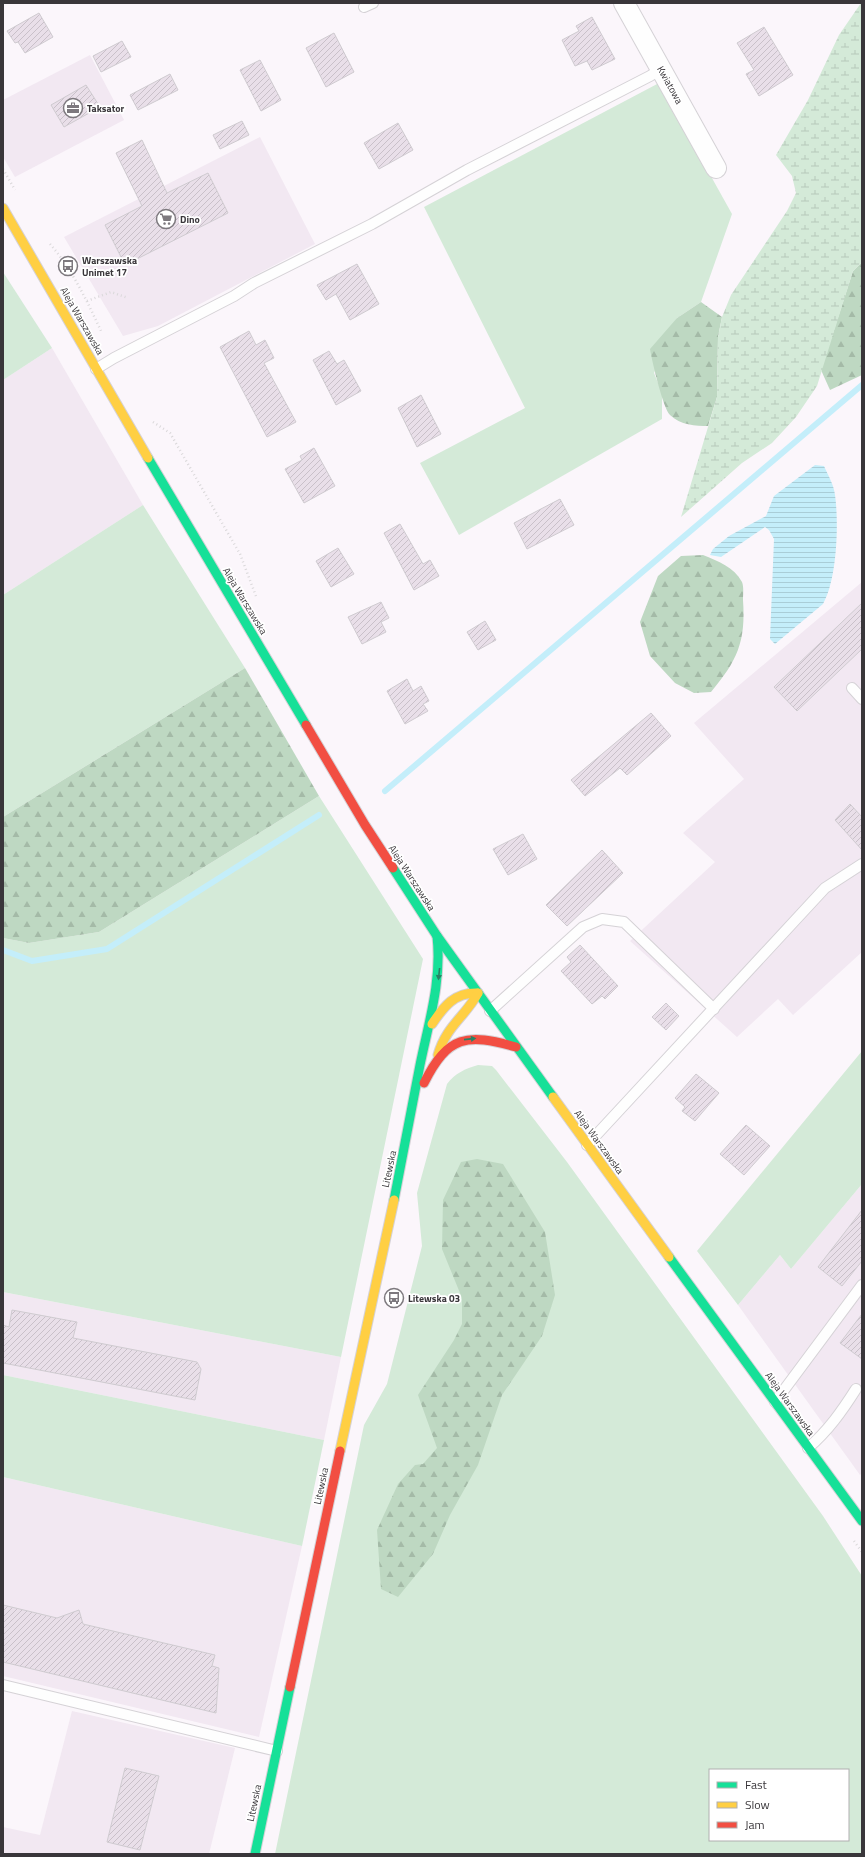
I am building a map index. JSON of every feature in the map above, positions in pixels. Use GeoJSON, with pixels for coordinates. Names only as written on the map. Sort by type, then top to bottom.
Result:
{"type":"FeatureCollection","features":[{"type":"Feature","properties":{"kind":"street","name":"Kwiatowa"},"geometry":{"type":"LineString","coordinates":[[624,3],[716,168]]}},
{"type":"Feature","properties":{"kind":"street","name":"Aleja Warszawska"},"geometry":{"type":"LineString","coordinates":[[3,208],[96,369],[365,825],[437,936],[808,1448],[856,1506],[862,1521]]}},
{"type":"Feature","properties":{"kind":"street"},"geometry":{"type":"LineString","coordinates":[[410,1122],[422,1057],[430,1028],[439,973],[440,953],[437,936]]}},
{"type":"Feature","properties":{"kind":"street"},"geometry":{"type":"LineString","coordinates":[[410,1122],[423,1085],[437,1058],[441,1044],[449,1030],[475,1001],[478,993],[464,992],[456,995],[448,1003],[430,1028]]}},
{"type":"Feature","properties":{"kind":"street"},"geometry":{"type":"LineString","coordinates":[[437,1058],[453,1044],[463,1040],[492,1040],[516,1047]]}},
{"type":"Feature","properties":{"kind":"street","name":"Litewska"},"geometry":{"type":"LineString","coordinates":[[255,1854],[410,1122]]}},
{"type":"Feature","properties":{"kind":"lane"},"geometry":{"type":"LineString","coordinates":[[96,369],[114,358],[234,296],[254,283],[372,224],[467,170],[650,76],[660,69]]}},
{"type":"Feature","properties":{"kind":"lane"},"geometry":{"type":"LineString","coordinates":[[852,688],[862,699]]}},
{"type":"Feature","properties":{"kind":"lane"},"geometry":{"type":"LineString","coordinates":[[587,1145],[825,888],[862,864]]}},
{"type":"Feature","properties":{"kind":"lane"},"geometry":{"type":"LineString","coordinates":[[490,1011],[583,927],[602,919],[624,922],[714,1009]]}},
{"type":"Feature","properties":{"kind":"lane"},"geometry":{"type":"LineString","coordinates":[[775,1402],[862,1285]]}},
{"type":"Feature","properties":{"kind":"lane"},"geometry":{"type":"LineString","coordinates":[[808,1448],[839,1416],[856,1389]]}},
{"type":"Feature","properties":{"kind":"lane"},"geometry":{"type":"LineString","coordinates":[[3,1685],[277,1751]]}},
{"type":"Feature","properties":{"kind":"path"},"geometry":{"type":"LineString","coordinates":[[3,170],[18,196]]}},
{"type":"Feature","properties":{"kind":"path"},"geometry":{"type":"LineString","coordinates":[[46,240],[61,257],[87,301],[114,358]]}},
{"type":"Feature","properties":{"kind":"path"},"geometry":{"type":"LineString","coordinates":[[87,301],[111,292],[128,298]]}},
{"type":"Feature","properties":{"kind":"path"},"geometry":{"type":"LineString","coordinates":[[150,416],[154,423],[170,433],[240,554],[256,598]]}},
{"type":"Feature","properties":{"kind":"shaded area"},"geometry":{"type":"Polygon","coordinates":[[[90,55],[124,120],[15,177],[3,157],[3,100],[90,55]]]}},
{"type":"Feature","properties":{"kind":"shaded area"},"geometry":{"type":"Polygon","coordinates":[[[260,137],[315,244],[158,326],[123,336],[64,237],[260,137]]]}},
{"type":"Feature","properties":{"kind":"shaded area"},"geometry":{"type":"Polygon","coordinates":[[[52,348],[143,505],[3,595],[3,380],[52,348]]]}},
{"type":"Feature","properties":{"kind":"shaded area"},"geometry":{"type":"Polygon","coordinates":[[[862,582],[862,952],[793,1015],[778,999],[737,1037],[630,941],[715,862],[683,833],[744,779],[694,723],[862,582]]]}},
{"type":"Feature","properties":{"kind":"shaded area"},"geometry":{"type":"Polygon","coordinates":[[[862,1184],[862,1473],[860,1475],[738,1305],[780,1255],[791,1269],[862,1184]]]}},
{"type":"Feature","properties":{"kind":"shaded area"},"geometry":{"type":"Polygon","coordinates":[[[3,1292],[341,1357],[324,1440],[3,1375],[3,1292]]]}},
{"type":"Feature","properties":{"kind":"shaded area"},"geometry":{"type":"Polygon","coordinates":[[[3,1477],[302,1546],[259,1737],[3,1676],[3,1477]]]}},
{"type":"Feature","properties":{"kind":"shaded area"},"geometry":{"type":"Polygon","coordinates":[[[72,1711],[235,1748],[209,1854],[3,1854],[3,1827],[40,1835],[72,1711]]]}},
{"type":"Feature","properties":{"kind":"green space"},"geometry":{"type":"Polygon","coordinates":[[[861,3],[862,262],[853,271],[817,386],[796,417],[772,443],[742,463],[681,517],[717,397],[718,337],[722,317],[731,295],[787,211],[796,193],[792,176],[776,155],[808,100],[839,35],[861,3]]]}},
{"type":"Feature","properties":{"kind":"green space"},"geometry":{"type":"Polygon","coordinates":[[[659,83],[732,214],[701,302],[677,318],[654,373],[662,393],[662,419],[459,535],[420,463],[525,408],[424,207],[659,83]]]}},
{"type":"Feature","properties":{"kind":"green space"},"geometry":{"type":"Polygon","coordinates":[[[862,262],[862,375],[830,390],[821,370],[853,271],[862,262]]]}},
{"type":"Feature","properties":{"kind":"green space"},"geometry":{"type":"Polygon","coordinates":[[[3,272],[52,348],[3,380],[3,272]]]}},
{"type":"Feature","properties":{"kind":"green space"},"geometry":{"type":"Polygon","coordinates":[[[701,302],[722,317],[718,337],[717,397],[708,426],[683,423],[670,415],[661,394],[650,349],[677,318],[701,302]]]}},
{"type":"Feature","properties":{"kind":"green space"},"geometry":{"type":"Polygon","coordinates":[[[143,505],[245,668],[3,817],[3,595],[143,505]]]}},
{"type":"Feature","properties":{"kind":"green space"},"geometry":{"type":"Polygon","coordinates":[[[703,555],[730,568],[739,577],[743,586],[744,615],[743,628],[738,650],[720,681],[711,692],[694,693],[675,683],[650,656],[640,622],[658,576],[681,556],[703,555]]]}},
{"type":"Feature","properties":{"kind":"green space"},"geometry":{"type":"Polygon","coordinates":[[[245,668],[319,796],[99,932],[29,943],[3,938],[3,817],[245,668]]]}},
{"type":"Feature","properties":{"kind":"green space"},"geometry":{"type":"Polygon","coordinates":[[[319,796],[423,959],[341,1357],[3,1292],[3,938],[29,943],[99,932],[319,796]]]}},
{"type":"Feature","properties":{"kind":"green space"},"geometry":{"type":"Polygon","coordinates":[[[862,1051],[862,1184],[791,1269],[780,1255],[738,1305],[697,1251],[862,1051]]]}},
{"type":"Feature","properties":{"kind":"green space"},"geometry":{"type":"Polygon","coordinates":[[[478,1065],[492,1066],[496,1070],[567,1162],[823,1516],[862,1576],[862,1854],[275,1854],[364,1425],[387,1384],[422,1246],[417,1193],[447,1084],[457,1074],[478,1065]]]}},
{"type":"Feature","properties":{"kind":"green space"},"geometry":{"type":"Polygon","coordinates":[[[477,1159],[503,1164],[545,1232],[555,1295],[542,1336],[502,1395],[478,1465],[450,1515],[433,1554],[398,1597],[381,1589],[377,1530],[398,1484],[415,1465],[423,1464],[437,1448],[418,1395],[454,1340],[462,1324],[462,1298],[442,1249],[443,1200],[461,1162],[477,1159]]]}},
{"type":"Feature","properties":{"kind":"green space"},"geometry":{"type":"Polygon","coordinates":[[[3,1375],[324,1440],[302,1546],[3,1477],[3,1375]]]}},
{"type":"Feature","properties":{"kind":"water"},"geometry":{"type":"Polygon","coordinates":[[[815,465],[824,466],[835,495],[837,535],[831,581],[828,594],[823,604],[775,644],[770,639],[774,539],[769,530],[765,527],[721,557],[710,555],[713,549],[729,536],[766,516],[774,496],[815,465]]]}},
{"type":"Feature","properties":{"kind":"building"},"geometry":{"type":"Polygon","coordinates":[[[39,13],[53,37],[25,53],[18,42],[15,43],[7,31],[39,13]]]}},
{"type":"Feature","properties":{"kind":"building"},"geometry":{"type":"Polygon","coordinates":[[[592,17],[615,59],[592,70],[587,61],[575,66],[562,40],[579,31],[576,26],[592,17]]]}},
{"type":"Feature","properties":{"kind":"building"},"geometry":{"type":"Polygon","coordinates":[[[764,27],[793,75],[759,96],[746,74],[754,70],[737,43],[764,27]]]}},
{"type":"Feature","properties":{"kind":"building"},"geometry":{"type":"Polygon","coordinates":[[[334,33],[354,72],[326,87],[306,48],[334,33]]]}},
{"type":"Feature","properties":{"kind":"building"},"geometry":{"type":"Polygon","coordinates":[[[122,41],[131,57],[101,72],[93,56],[122,41]]]}},
{"type":"Feature","properties":{"kind":"building"},"geometry":{"type":"Polygon","coordinates":[[[260,60],[281,100],[261,111],[240,70],[260,60]]]}},
{"type":"Feature","properties":{"kind":"building"},"geometry":{"type":"Polygon","coordinates":[[[170,74],[178,90],[138,110],[130,95],[170,74]]]}},
{"type":"Feature","properties":{"kind":"building"},"geometry":{"type":"Polygon","coordinates":[[[86,85],[100,107],[64,127],[51,105],[86,85]]]}},
{"type":"Feature","properties":{"kind":"building"},"geometry":{"type":"Polygon","coordinates":[[[242,121],[249,135],[220,149],[213,135],[242,121]]]}},
{"type":"Feature","properties":{"kind":"building"},"geometry":{"type":"Polygon","coordinates":[[[398,123],[413,150],[379,169],[364,143],[398,123]]]}},
{"type":"Feature","properties":{"kind":"building","name":"Dino"},"geometry":{"type":"Polygon","coordinates":[[[142,140],[167,193],[208,173],[228,213],[125,265],[105,225],[142,206],[116,153],[142,140]]]}},
{"type":"Feature","properties":{"kind":"building"},"geometry":{"type":"Polygon","coordinates":[[[357,264],[379,304],[350,320],[336,294],[326,300],[317,285],[357,264]]]}},
{"type":"Feature","properties":{"kind":"building"},"geometry":{"type":"Polygon","coordinates":[[[249,331],[256,345],[265,340],[274,358],[264,363],[296,422],[267,437],[220,347],[249,331]]]}},
{"type":"Feature","properties":{"kind":"building"},"geometry":{"type":"Polygon","coordinates":[[[329,351],[337,364],[344,360],[361,391],[336,405],[313,360],[329,351]]]}},
{"type":"Feature","properties":{"kind":"building"},"geometry":{"type":"Polygon","coordinates":[[[421,395],[441,434],[417,447],[398,408],[421,395]]]}},
{"type":"Feature","properties":{"kind":"building"},"geometry":{"type":"Polygon","coordinates":[[[314,448],[335,486],[304,503],[285,469],[302,460],[300,456],[314,448]]]}},
{"type":"Feature","properties":{"kind":"building"},"geometry":{"type":"Polygon","coordinates":[[[560,499],[574,525],[527,549],[514,523],[560,499]]]}},
{"type":"Feature","properties":{"kind":"building"},"geometry":{"type":"Polygon","coordinates":[[[400,524],[423,564],[430,560],[439,576],[414,590],[384,533],[400,524]]]}},
{"type":"Feature","properties":{"kind":"building"},"geometry":{"type":"Polygon","coordinates":[[[338,548],[354,574],[331,587],[316,561],[338,548]]]}},
{"type":"Feature","properties":{"kind":"building"},"geometry":{"type":"Polygon","coordinates":[[[381,602],[389,618],[381,622],[386,632],[362,644],[348,617],[381,602]]]}},
{"type":"Feature","properties":{"kind":"building"},"geometry":{"type":"Polygon","coordinates":[[[862,603],[862,649],[797,711],[774,687],[862,603]]]}},
{"type":"Feature","properties":{"kind":"building"},"geometry":{"type":"Polygon","coordinates":[[[485,621],[496,640],[478,650],[467,632],[485,621]]]}},
{"type":"Feature","properties":{"kind":"building"},"geometry":{"type":"Polygon","coordinates":[[[407,679],[413,691],[421,686],[429,701],[423,704],[428,711],[405,724],[387,691],[407,679]]]}},
{"type":"Feature","properties":{"kind":"building"},"geometry":{"type":"Polygon","coordinates":[[[651,713],[671,736],[627,775],[620,768],[585,796],[571,780],[651,713]]]}},
{"type":"Feature","properties":{"kind":"building"},"geometry":{"type":"Polygon","coordinates":[[[850,804],[862,817],[862,850],[835,820],[850,804]]]}},
{"type":"Feature","properties":{"kind":"building"},"geometry":{"type":"Polygon","coordinates":[[[523,834],[537,859],[508,875],[493,849],[523,834]]]}},
{"type":"Feature","properties":{"kind":"building"},"geometry":{"type":"Polygon","coordinates":[[[602,850],[623,873],[567,926],[546,905],[602,850]]]}},
{"type":"Feature","properties":{"kind":"building"},"geometry":{"type":"Polygon","coordinates":[[[580,945],[618,986],[605,999],[602,996],[592,1004],[561,971],[571,962],[567,957],[580,945]]]}},
{"type":"Feature","properties":{"kind":"building"},"geometry":{"type":"Polygon","coordinates":[[[666,1003],[679,1016],[666,1030],[652,1017],[666,1003]]]}},
{"type":"Feature","properties":{"kind":"building"},"geometry":{"type":"Polygon","coordinates":[[[696,1074],[719,1093],[695,1121],[682,1111],[685,1107],[675,1098],[696,1074]]]}},
{"type":"Feature","properties":{"kind":"building"},"geometry":{"type":"Polygon","coordinates":[[[746,1125],[770,1146],[744,1175],[720,1154],[746,1125]]]}},
{"type":"Feature","properties":{"kind":"building"},"geometry":{"type":"Polygon","coordinates":[[[862,1210],[862,1261],[842,1286],[818,1267],[862,1210]]]}},
{"type":"Feature","properties":{"kind":"building"},"geometry":{"type":"Polygon","coordinates":[[[12,1310],[77,1322],[73,1338],[197,1362],[201,1369],[195,1400],[3,1363],[3,1325],[9,1327],[12,1310]]]}},
{"type":"Feature","properties":{"kind":"building"},"geometry":{"type":"Polygon","coordinates":[[[862,1314],[862,1359],[840,1343],[862,1314]]]}},
{"type":"Feature","properties":{"kind":"building"},"geometry":{"type":"Polygon","coordinates":[[[3,1605],[57,1618],[79,1610],[83,1624],[215,1655],[212,1666],[219,1668],[216,1713],[3,1662],[3,1605]]]}},
{"type":"Feature","properties":{"kind":"building"},"geometry":{"type":"Polygon","coordinates":[[[125,1768],[159,1776],[140,1850],[107,1842],[125,1768]]]}},
{"type":"Feature","properties":{"kind":"waterway"},"geometry":{"type":"LineString","coordinates":[[385,791],[862,385]]}},
{"type":"Feature","properties":{"kind":"waterway"},"geometry":{"type":"LineString","coordinates":[[3,950],[32,961],[107,949],[319,815]]}},
{"type":"Feature","properties":{"kind":"traffic: fast"},"geometry":{"type":"LineString","coordinates":[[148,458],[306,725]]}},
{"type":"Feature","properties":{"kind":"traffic: fast"},"geometry":{"type":"LineString","coordinates":[[393,868],[437,936],[553,1097]]}},
{"type":"Feature","properties":{"kind":"traffic: fast"},"geometry":{"type":"LineString","coordinates":[[394,1200],[434,1001],[438,969],[437,936]]}},
{"type":"Feature","properties":{"kind":"traffic: fast"},"geometry":{"type":"LineString","coordinates":[[669,1257],[862,1521]]}},
{"type":"Feature","properties":{"kind":"traffic: fast"},"geometry":{"type":"LineString","coordinates":[[255,1854],[290,1687]]}},
{"type":"Feature","properties":{"kind":"traffic: slow"},"geometry":{"type":"LineString","coordinates":[[3,208],[148,458]]}},
{"type":"Feature","properties":{"kind":"traffic: slow"},"geometry":{"type":"LineString","coordinates":[[432,1024],[441,1011],[451,1001],[463,995],[478,993]]}},
{"type":"Feature","properties":{"kind":"traffic: slow"},"geometry":{"type":"LineString","coordinates":[[438,1055],[446,1036],[478,993]]}},
{"type":"Feature","properties":{"kind":"traffic: slow"},"geometry":{"type":"LineString","coordinates":[[553,1097],[669,1257]]}},
{"type":"Feature","properties":{"kind":"traffic: slow"},"geometry":{"type":"LineString","coordinates":[[340,1451],[394,1200]]}},
{"type":"Feature","properties":{"kind":"traffic: jam"},"geometry":{"type":"LineString","coordinates":[[306,725],[365,825],[393,868]]}},
{"type":"Feature","properties":{"kind":"traffic: jam"},"geometry":{"type":"LineString","coordinates":[[424,1083],[442,1055],[451,1047],[461,1042],[484,1040],[516,1047]]}},
{"type":"Feature","properties":{"kind":"traffic: jam"},"geometry":{"type":"LineString","coordinates":[[290,1687],[340,1451]]}},
{"type":"Feature","properties":{"kind":"place","name":"Taksator"},"geometry":{"type":"Point","coordinates":[73,108]}},
{"type":"Feature","properties":{"kind":"place","name":"Dino"},"geometry":{"type":"Point","coordinates":[166,219]}},
{"type":"Feature","properties":{"kind":"place","name":"Warszawska Unimet 17"},"geometry":{"type":"Point","coordinates":[68,266]}},
{"type":"Feature","properties":{"kind":"place","name":"Litewska 03"},"geometry":{"type":"Point","coordinates":[394,1298]}}]}
